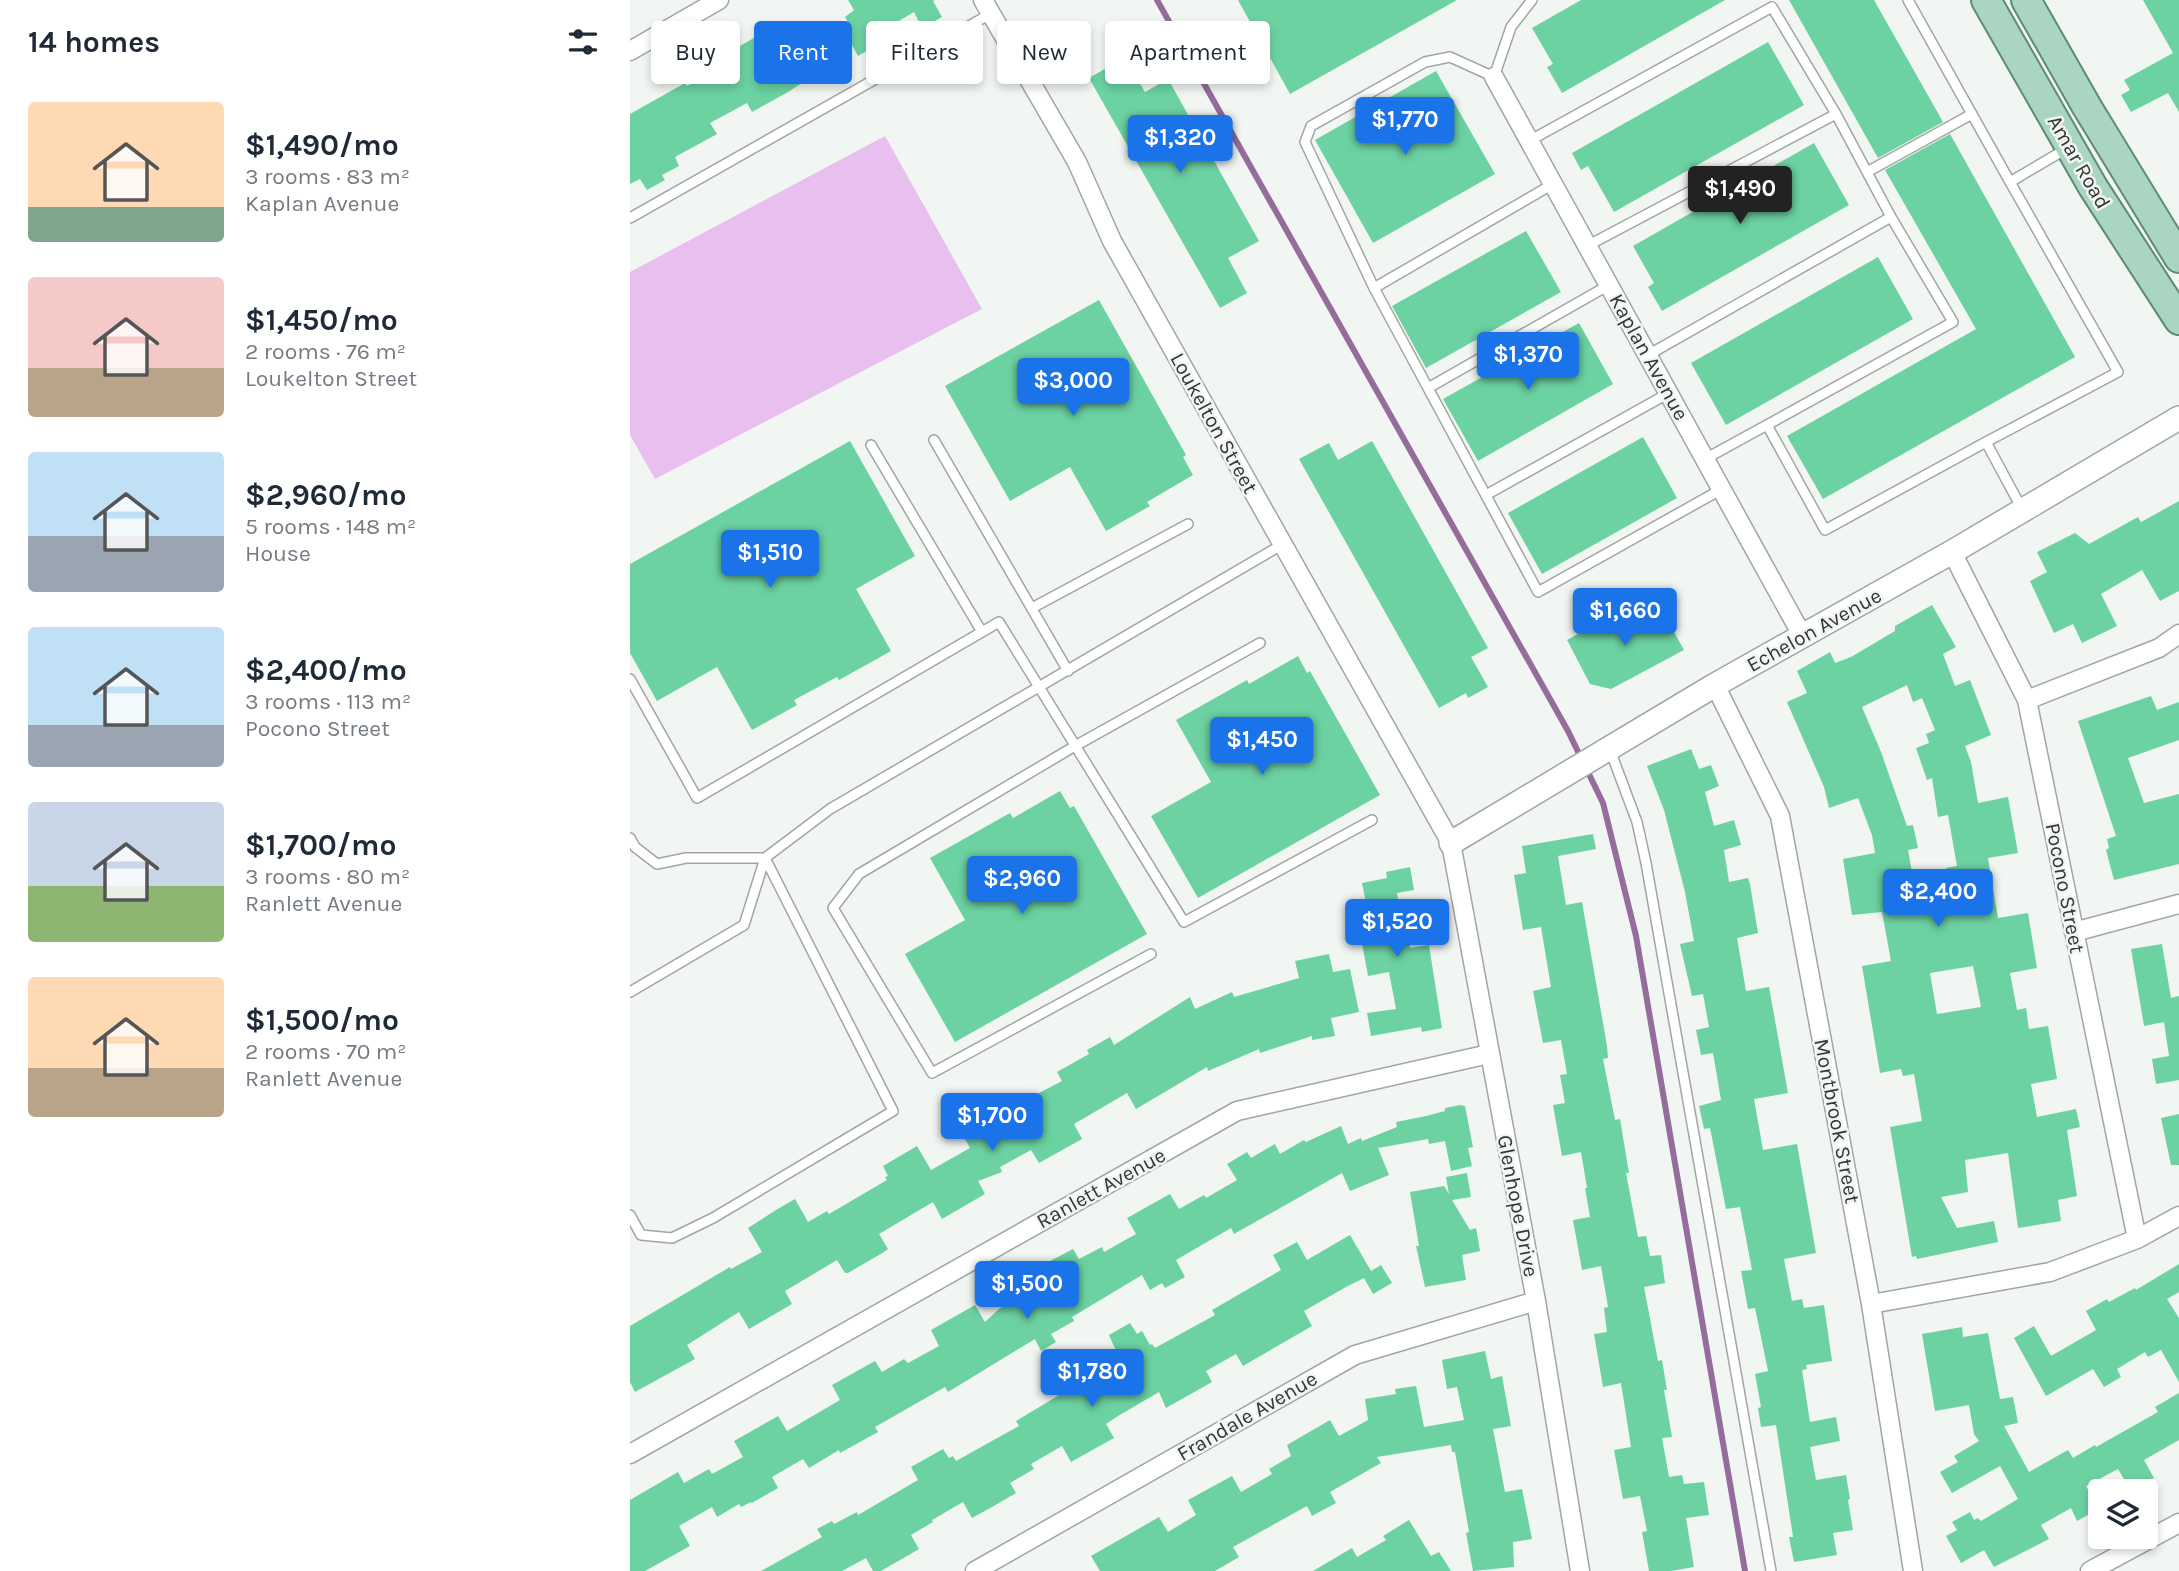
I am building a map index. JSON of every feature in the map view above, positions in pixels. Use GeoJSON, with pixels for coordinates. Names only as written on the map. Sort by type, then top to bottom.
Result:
{"type":"FeatureCollection","features":[{"type":"Feature","properties":{"kind":"main road","name":"Amar Road"},"geometry":{"type":"LineString","coordinates":[[1986,0],[2069,147],[2118,228],[2179,320]]}},
{"type":"Feature","properties":{"kind":"main road","name":"Amar Road"},"geometry":{"type":"LineString","coordinates":[[2026,0],[2087,107],[2179,258]]}},
{"type":"Feature","properties":{"kind":"street"},"geometry":{"type":"LineString","coordinates":[[630,51],[719,0]]}},
{"type":"Feature","properties":{"kind":"street","name":"Loukelton Street"},"geometry":{"type":"LineString","coordinates":[[988,6],[1077,162],[1112,241],[1451,843]]}},
{"type":"Feature","properties":{"kind":"street","name":"Kaplan Avenue"},"geometry":{"type":"LineString","coordinates":[[1494,77],[1803,637]]}},
{"type":"Feature","properties":{"kind":"street","name":"Echelon Avenue"},"geometry":{"type":"LineString","coordinates":[[1451,843],[1715,685],[1952,552],[2179,418]]}},
{"type":"Feature","properties":{"kind":"street","name":"Pocono Street"},"geometry":{"type":"LineString","coordinates":[[1952,552],[2027,700],[2137,1239]]}},
{"type":"Feature","properties":{"kind":"street"},"geometry":{"type":"LineString","coordinates":[[2027,700],[2159,648],[2179,634]]}},
{"type":"Feature","properties":{"kind":"street","name":"Montbrook Street"},"geometry":{"type":"LineString","coordinates":[[1715,685],[1780,816],[1871,1304],[1913,1571]]}},
{"type":"Feature","properties":{"kind":"street","name":"Glenhope Drive"},"geometry":{"type":"LineString","coordinates":[[1451,843],[1536,1301],[1580,1571]]}},
{"type":"Feature","properties":{"kind":"street"},"geometry":{"type":"LineString","coordinates":[[2074,932],[2179,904]]}},
{"type":"Feature","properties":{"kind":"street","name":"Ranlett Avenue"},"geometry":{"type":"LineString","coordinates":[[630,1454],[1237,1111],[1489,1054]]}},
{"type":"Feature","properties":{"kind":"street"},"geometry":{"type":"LineString","coordinates":[[1871,1304],[2050,1272],[2137,1239],[2179,1216]]}},
{"type":"Feature","properties":{"kind":"street","name":"Frandale Avenue"},"geometry":{"type":"LineString","coordinates":[[975,1571],[1355,1355],[1536,1301]]}},
{"type":"Feature","properties":{"kind":"street"},"geometry":{"type":"LineString","coordinates":[[2090,1571],[2179,1524]]}},
{"type":"Feature","properties":{"kind":"lane"},"geometry":{"type":"LineString","coordinates":[[1532,0],[1511,27],[1494,77],[1450,57],[1424,62],[1311,126],[1306,142],[1374,288],[1538,592],[1722,489]]}},
{"type":"Feature","properties":{"kind":"lane"},"geometry":{"type":"LineString","coordinates":[[1767,425],[1825,530],[2118,372],[1908,0]]}},
{"type":"Feature","properties":{"kind":"lane"},"geometry":{"type":"LineString","coordinates":[[1529,141],[1770,3],[1836,114],[1891,218],[1953,323],[1705,459]]}},
{"type":"Feature","properties":{"kind":"lane"},"geometry":{"type":"LineString","coordinates":[[630,218],[988,6]]}},
{"type":"Feature","properties":{"kind":"lane"},"geometry":{"type":"LineString","coordinates":[[1587,246],[1836,114]]}},
{"type":"Feature","properties":{"kind":"lane"},"geometry":{"type":"LineString","coordinates":[[1867,172],[1972,114]]}},
{"type":"Feature","properties":{"kind":"lane"},"geometry":{"type":"LineString","coordinates":[[2010,183],[2069,147]]}},
{"type":"Feature","properties":{"kind":"lane"},"geometry":{"type":"LineString","coordinates":[[1374,288],[1553,184]]}},
{"type":"Feature","properties":{"kind":"lane"},"geometry":{"type":"LineString","coordinates":[[1648,355],[1891,218]]}},
{"type":"Feature","properties":{"kind":"lane"},"geometry":{"type":"LineString","coordinates":[[1428,388],[1609,285]]}},
{"type":"Feature","properties":{"kind":"lane"},"geometry":{"type":"LineString","coordinates":[[1486,495],[1669,393]]}},
{"type":"Feature","properties":{"kind":"lane"},"geometry":{"type":"LineString","coordinates":[[934,440],[1068,671]]}},
{"type":"Feature","properties":{"kind":"lane"},"geometry":{"type":"LineString","coordinates":[[1986,442],[2023,510]]}},
{"type":"Feature","properties":{"kind":"lane"},"geometry":{"type":"LineString","coordinates":[[871,445],[982,632]]}},
{"type":"Feature","properties":{"kind":"lane"},"geometry":{"type":"LineString","coordinates":[[1032,608],[1188,524]]}},
{"type":"Feature","properties":{"kind":"lane"},"geometry":{"type":"LineString","coordinates":[[630,992],[744,925],[765,858],[830,809],[1283,544]]}},
{"type":"Feature","properties":{"kind":"lane"},"geometry":{"type":"LineString","coordinates":[[630,679],[697,798],[999,622],[1184,922],[1372,820]]}},
{"type":"Feature","properties":{"kind":"lane"},"geometry":{"type":"LineString","coordinates":[[1151,954],[932,1073],[833,908],[859,874],[1076,746],[1260,643]]}},
{"type":"Feature","properties":{"kind":"lane"},"geometry":{"type":"LineString","coordinates":[[1602,753],[1637,822],[1647,863],[1771,1571]]}},
{"type":"Feature","properties":{"kind":"lane"},"geometry":{"type":"LineString","coordinates":[[630,838],[635,847],[657,864],[686,858],[765,858]]}},
{"type":"Feature","properties":{"kind":"lane"},"geometry":{"type":"LineString","coordinates":[[630,1215],[641,1235],[672,1238],[713,1218],[893,1111],[765,858]]}},
{"type":"Feature","properties":{"kind":"shaded area"},"geometry":{"type":"Polygon","coordinates":[[[885,136],[982,309],[655,479],[630,435],[630,272],[885,136]]]}},
{"type":"Feature","properties":{"kind":"building"},"geometry":{"type":"Polygon","coordinates":[[[848,0],[935,0],[933,1],[942,17],[935,21],[918,21],[914,12],[899,21],[866,21],[866,51],[858,56],[852,45],[852,21],[847,21],[845,17],[854,10],[848,0]]]}},
{"type":"Feature","properties":{"kind":"building"},"geometry":{"type":"Polygon","coordinates":[[[1238,0],[1457,0],[1290,94],[1270,58],[1270,21],[1250,21],[1238,0]]]}},
{"type":"Feature","properties":{"kind":"building"},"geometry":{"type":"Polygon","coordinates":[[[1581,0],[1725,0],[1562,93],[1547,67],[1553,64],[1532,28],[1581,0]]]}},
{"type":"Feature","properties":{"kind":"building"},"geometry":{"type":"Polygon","coordinates":[[[1789,0],[1874,0],[1943,122],[1878,158],[1789,0]]]}},
{"type":"Feature","properties":{"kind":"building"},"geometry":{"type":"Polygon","coordinates":[[[2143,0],[2179,0],[2179,112],[2168,93],[2131,112],[2121,95],[2130,90],[2124,80],[2173,53],[2143,0]]]}},
{"type":"Feature","properties":{"kind":"building"},"geometry":{"type":"Polygon","coordinates":[[[754,38],[754,84],[800,84],[752,112],[747,103],[710,123],[717,134],[675,157],[679,166],[662,175],[665,180],[647,190],[640,179],[630,184],[630,114],[683,84],[740,84],[740,46],[754,38]]]}},
{"type":"Feature","properties":{"kind":"building"},"geometry":{"type":"Polygon","coordinates":[[[1768,42],[1804,105],[1614,212],[1588,166],[1581,170],[1572,153],[1768,42]]]}},
{"type":"Feature","properties":{"kind":"building"},"geometry":{"type":"Polygon","coordinates":[[[1105,69],[1105,84],[1140,84],[1145,92],[1159,84],[1171,84],[1259,241],[1228,258],[1247,293],[1220,308],[1091,82],[1091,77],[1105,69]]]}},
{"type":"Feature","properties":{"kind":"building"},"geometry":{"type":"Polygon","coordinates":[[[1436,71],[1495,174],[1373,243],[1315,140],[1436,71]]]}},
{"type":"Feature","properties":{"kind":"building"},"geometry":{"type":"Polygon","coordinates":[[[1950,134],[2075,357],[1823,499],[1787,436],[1976,329],[1885,170],[1950,134]]]}},
{"type":"Feature","properties":{"kind":"building"},"geometry":{"type":"Polygon","coordinates":[[[1814,143],[1849,205],[1662,311],[1648,287],[1654,283],[1633,246],[1814,143]]]}},
{"type":"Feature","properties":{"kind":"building"},"geometry":{"type":"Polygon","coordinates":[[[1526,231],[1561,292],[1426,368],[1392,306],[1526,231]]]}},
{"type":"Feature","properties":{"kind":"building"},"geometry":{"type":"Polygon","coordinates":[[[1878,257],[1913,319],[1726,425],[1691,363],[1878,257]]]}},
{"type":"Feature","properties":{"kind":"building"},"geometry":{"type":"Polygon","coordinates":[[[1099,300],[1186,455],[1183,457],[1193,475],[1147,502],[1150,506],[1106,531],[1070,467],[1010,501],[945,386],[1099,300]]]}},
{"type":"Feature","properties":{"kind":"building"},"geometry":{"type":"Polygon","coordinates":[[[1579,323],[1613,384],[1478,461],[1443,399],[1579,323]]]}},
{"type":"Feature","properties":{"kind":"building"},"geometry":{"type":"Polygon","coordinates":[[[1643,437],[1677,498],[1542,574],[1508,513],[1643,437]]]}},
{"type":"Feature","properties":{"kind":"building"},"geometry":{"type":"Polygon","coordinates":[[[850,441],[915,556],[856,589],[891,651],[839,680],[837,677],[794,700],[797,705],[752,730],[717,667],[657,701],[630,653],[630,564],[850,441]]]}},
{"type":"Feature","properties":{"kind":"building"},"geometry":{"type":"Polygon","coordinates":[[[1372,441],[1488,648],[1471,657],[1488,687],[1468,698],[1466,693],[1439,708],[1299,459],[1329,443],[1338,460],[1372,441]]]}},
{"type":"Feature","properties":{"kind":"building"},"geometry":{"type":"Polygon","coordinates":[[[2179,501],[2179,591],[2160,601],[2142,570],[2101,594],[2117,626],[2082,643],[2073,624],[2054,633],[2030,581],[2047,572],[2037,552],[2075,533],[2089,544],[2138,517],[2141,522],[2179,501]]]}},
{"type":"Feature","properties":{"kind":"building"},"geometry":{"type":"Polygon","coordinates":[[[1659,605],[1684,650],[1611,689],[1590,684],[1567,640],[1608,617],[1615,629],[1659,605]]]}},
{"type":"Feature","properties":{"kind":"building"},"geometry":{"type":"Polygon","coordinates":[[[1932,605],[1956,647],[1943,654],[1955,686],[1970,680],[1991,735],[1965,746],[1971,762],[1978,803],[2008,797],[2018,853],[1988,858],[1998,918],[2028,913],[2037,968],[2010,973],[2017,1010],[2026,1008],[2029,1029],[2048,1026],[2057,1079],[2031,1084],[2037,1117],[2076,1109],[2080,1127],[2067,1130],[2077,1196],[2058,1200],[2061,1221],[2018,1228],[2008,1153],[1965,1160],[1968,1192],[1941,1197],[1957,1228],[1994,1221],[1998,1242],[1917,1259],[1916,1256],[1912,1257],[1890,1127],[1922,1121],[1914,1074],[1903,1076],[1901,1069],[1880,1073],[1862,966],[1891,961],[1882,912],[1852,915],[1843,859],[1875,853],[1872,835],[1858,798],[1829,808],[1824,787],[1787,702],[1807,693],[1797,671],[1830,652],[1835,663],[1851,657],[1895,631],[1895,626],[1932,605]],[[1907,685],[1862,707],[1907,826],[1913,825],[1918,848],[1908,850],[1916,894],[1950,888],[1946,868],[1957,866],[1948,815],[1938,817],[1932,778],[1927,780],[1916,748],[1929,743],[1926,734],[1935,730],[1922,698],[1913,702],[1907,685]],[[1973,966],[1930,973],[1937,1014],[1981,1007],[1973,966]]]}},
{"type":"Feature","properties":{"kind":"building"},"geometry":{"type":"Polygon","coordinates":[[[1298,656],[1307,673],[1310,671],[1380,795],[1198,898],[1151,816],[1211,782],[1176,720],[1247,680],[1249,684],[1298,656]]]}},
{"type":"Feature","properties":{"kind":"building"},"geometry":{"type":"Polygon","coordinates":[[[2151,696],[2157,710],[2179,702],[2179,740],[2128,758],[2144,803],[2179,794],[2179,864],[2114,880],[2106,850],[2109,848],[2107,839],[2116,836],[2078,721],[2151,696]]]}},
{"type":"Feature","properties":{"kind":"building"},"geometry":{"type":"Polygon","coordinates":[[[1691,749],[1699,769],[1711,765],[1719,786],[1705,792],[1714,826],[1734,820],[1741,845],[1724,850],[1729,882],[1748,878],[1750,884],[1758,933],[1737,938],[1746,991],[1769,987],[1788,1093],[1754,1099],[1763,1150],[1797,1144],[1816,1253],[1784,1259],[1792,1301],[1802,1299],[1804,1308],[1824,1305],[1832,1361],[1806,1365],[1807,1369],[1802,1370],[1810,1422],[1836,1417],[1840,1441],[1810,1447],[1816,1480],[1846,1475],[1850,1499],[1853,1530],[1833,1533],[1837,1555],[1794,1562],[1789,1537],[1793,1537],[1776,1425],[1761,1427],[1758,1408],[1761,1407],[1755,1374],[1768,1371],[1755,1308],[1748,1309],[1741,1271],[1752,1270],[1740,1207],[1726,1209],[1710,1128],[1704,1129],[1699,1106],[1721,1100],[1713,1053],[1701,1055],[1696,1030],[1709,1027],[1703,994],[1692,996],[1680,944],[1694,941],[1685,892],[1664,810],[1647,766],[1691,749]]]}},
{"type":"Feature","properties":{"kind":"building"},"geometry":{"type":"Polygon","coordinates":[[[1060,791],[1070,808],[1074,806],[1147,934],[955,1042],[905,954],[965,920],[930,858],[1010,813],[1013,818],[1060,791]]]}},
{"type":"Feature","properties":{"kind":"building"},"geometry":{"type":"Polygon","coordinates":[[[1593,834],[1596,849],[1558,856],[1566,905],[1582,902],[1607,1046],[1608,1058],[1603,1059],[1615,1120],[1620,1119],[1629,1173],[1626,1173],[1638,1237],[1646,1236],[1650,1256],[1661,1255],[1665,1283],[1644,1287],[1658,1361],[1662,1360],[1667,1390],[1664,1390],[1672,1437],[1662,1438],[1669,1477],[1682,1475],[1684,1484],[1704,1482],[1709,1515],[1686,1518],[1694,1567],[1671,1571],[1649,1571],[1642,1532],[1647,1531],[1640,1496],[1623,1499],[1614,1450],[1631,1447],[1621,1383],[1603,1387],[1594,1334],[1607,1332],[1604,1308],[1608,1307],[1601,1266],[1582,1270],[1573,1220],[1590,1217],[1581,1152],[1562,1156],[1553,1105],[1565,1103],[1560,1075],[1567,1074],[1561,1040],[1543,1043],[1533,991],[1551,987],[1541,927],[1523,930],[1514,875],[1526,873],[1522,846],[1593,834]]]}},
{"type":"Feature","properties":{"kind":"building"},"geometry":{"type":"Polygon","coordinates":[[[1410,867],[1414,890],[1397,893],[1405,938],[1408,937],[1410,948],[1429,945],[1442,1028],[1422,1032],[1421,1027],[1371,1036],[1367,1013],[1396,1009],[1389,972],[1368,976],[1356,910],[1367,908],[1362,883],[1387,878],[1386,872],[1410,867]]]}},
{"type":"Feature","properties":{"kind":"building"},"geometry":{"type":"Polygon","coordinates":[[[2162,944],[2171,998],[2179,996],[2179,1080],[2156,1084],[2152,1059],[2169,1056],[2164,1022],[2144,1026],[2131,949],[2162,944]]]}},
{"type":"Feature","properties":{"kind":"building"},"geometry":{"type":"Polygon","coordinates":[[[1329,954],[1333,972],[1350,969],[1359,1012],[1331,1018],[1335,1036],[1312,1040],[1312,1036],[1260,1053],[1259,1049],[1208,1071],[1207,1067],[1136,1109],[1127,1093],[1074,1124],[1082,1139],[1039,1163],[1031,1150],[1000,1167],[1002,1172],[978,1181],[985,1194],[942,1219],[933,1202],[879,1234],[888,1249],[884,1252],[848,1273],[845,1273],[837,1260],[785,1291],[792,1304],[749,1329],[739,1312],[687,1345],[695,1359],[635,1392],[630,1382],[630,1326],[730,1267],[731,1269],[762,1252],[748,1228],[776,1210],[795,1199],[808,1222],[827,1211],[829,1214],[887,1180],[883,1166],[917,1146],[931,1170],[970,1148],[965,1139],[983,1129],[980,1124],[1062,1081],[1057,1072],[1089,1054],[1087,1050],[1110,1037],[1114,1045],[1190,997],[1195,1009],[1232,992],[1234,997],[1299,978],[1295,961],[1329,954]]]}},
{"type":"Feature","properties":{"kind":"building"},"geometry":{"type":"Polygon","coordinates":[[[1460,1105],[1465,1106],[1473,1147],[1468,1148],[1472,1166],[1451,1171],[1445,1141],[1429,1144],[1428,1139],[1378,1148],[1389,1175],[1350,1191],[1342,1173],[1234,1234],[1231,1228],[1176,1260],[1185,1277],[1165,1288],[1162,1283],[1150,1290],[1142,1275],[1072,1317],[1074,1321],[1051,1334],[1056,1342],[1041,1351],[1035,1339],[948,1392],[945,1387],[875,1427],[878,1432],[840,1453],[839,1450],[809,1468],[803,1459],[772,1477],[778,1488],[752,1503],[741,1507],[739,1504],[717,1517],[712,1507],[679,1526],[690,1546],[645,1571],[630,1571],[630,1500],[678,1472],[684,1483],[709,1469],[712,1474],[743,1457],[734,1441],[778,1416],[787,1431],[840,1400],[832,1385],[875,1361],[882,1372],[904,1359],[908,1363],[939,1346],[931,1330],[975,1305],[985,1322],[1000,1308],[1039,1289],[1029,1272],[1073,1249],[1079,1259],[1102,1247],[1104,1252],[1136,1234],[1127,1218],[1170,1194],[1179,1209],[1204,1195],[1206,1198],[1237,1180],[1227,1164],[1247,1152],[1251,1158],[1275,1144],[1280,1154],[1304,1140],[1306,1142],[1341,1126],[1348,1144],[1361,1138],[1362,1141],[1397,1127],[1396,1122],[1460,1105]]]}},
{"type":"Feature","properties":{"kind":"building"},"geometry":{"type":"Polygon","coordinates":[[[2179,1114],[2179,1165],[2171,1165],[2161,1118],[2179,1114]]]}},
{"type":"Feature","properties":{"kind":"building"},"geometry":{"type":"Polygon","coordinates":[[[1467,1173],[1471,1197],[1452,1200],[1470,1230],[1476,1228],[1480,1251],[1462,1255],[1466,1280],[1425,1287],[1416,1246],[1419,1246],[1410,1192],[1444,1186],[1449,1194],[1446,1177],[1467,1173]]]}},
{"type":"Feature","properties":{"kind":"building"},"geometry":{"type":"Polygon","coordinates":[[[1350,1235],[1371,1271],[1381,1265],[1392,1283],[1373,1294],[1364,1278],[1346,1287],[1304,1311],[1312,1326],[1243,1366],[1236,1354],[1206,1371],[1212,1382],[1166,1408],[1159,1392],[1106,1424],[1114,1438],[1071,1462],[1062,1446],[1031,1464],[1034,1469],[1010,1483],[1016,1493],[992,1507],[972,1518],[963,1502],[932,1520],[933,1522],[911,1535],[919,1549],[881,1571],[873,1571],[866,1558],[842,1571],[761,1571],[822,1537],[817,1529],[857,1512],[858,1515],[918,1480],[911,1467],[943,1449],[949,1458],[953,1456],[956,1461],[1019,1426],[1016,1421],[1071,1388],[1121,1362],[1109,1335],[1130,1323],[1137,1334],[1142,1331],[1150,1345],[1155,1348],[1215,1315],[1212,1310],[1281,1270],[1273,1255],[1297,1242],[1307,1260],[1350,1235]]]}},
{"type":"Feature","properties":{"kind":"building"},"geometry":{"type":"Polygon","coordinates":[[[2179,1264],[2179,1292],[2167,1299],[2179,1318],[2179,1382],[2161,1350],[2148,1357],[2145,1352],[2117,1369],[2121,1377],[2104,1387],[2093,1369],[2046,1396],[2014,1338],[2034,1326],[2051,1356],[2096,1330],[2086,1311],[2107,1299],[2109,1302],[2135,1288],[2136,1290],[2179,1264]]]}},
{"type":"Feature","properties":{"kind":"building"},"geometry":{"type":"Polygon","coordinates":[[[1962,1327],[1963,1337],[1988,1333],[2000,1399],[2013,1397],[2018,1423],[2004,1426],[2029,1472],[2068,1450],[2073,1458],[2095,1445],[2096,1447],[2158,1412],[2155,1407],[2179,1393],[2179,1440],[2144,1460],[2152,1479],[2124,1479],[2118,1469],[2099,1479],[2088,1479],[2088,1515],[2077,1521],[2071,1508],[2041,1525],[2049,1539],[1994,1567],[1984,1550],[1961,1563],[1946,1536],[1957,1530],[1952,1522],[1970,1512],[1974,1520],[1978,1518],[1981,1521],[2018,1499],[2000,1466],[1952,1493],[1940,1472],[1958,1462],[1954,1456],[1979,1441],[1974,1434],[1969,1405],[1935,1411],[1922,1334],[1962,1327]]]}},
{"type":"Feature","properties":{"kind":"building"},"geometry":{"type":"Polygon","coordinates":[[[1485,1351],[1491,1379],[1502,1376],[1511,1426],[1493,1429],[1505,1492],[1522,1489],[1532,1539],[1513,1542],[1514,1567],[1473,1571],[1466,1533],[1469,1532],[1455,1452],[1452,1452],[1451,1445],[1377,1457],[1381,1463],[1330,1492],[1336,1503],[1312,1516],[1307,1506],[1233,1547],[1239,1557],[1215,1571],[1100,1571],[1091,1556],[1159,1517],[1168,1532],[1196,1515],[1188,1500],[1232,1476],[1241,1492],[1272,1474],[1269,1469],[1291,1456],[1287,1445],[1330,1420],[1339,1436],[1368,1420],[1365,1399],[1396,1394],[1395,1389],[1416,1386],[1424,1427],[1464,1420],[1457,1387],[1447,1389],[1442,1360],[1485,1351]]]}},
{"type":"Feature","properties":{"kind":"building"},"geometry":{"type":"Polygon","coordinates":[[[1409,1520],[1431,1556],[1439,1552],[1451,1571],[1313,1571],[1352,1548],[1357,1557],[1386,1540],[1383,1536],[1409,1520]]]}},
{"type":"Feature","properties":{"kind":"waterway"},"geometry":{"type":"LineString","coordinates":[[1157,0],[1568,731],[1603,803],[1636,936],[1745,1571]]}}]}
